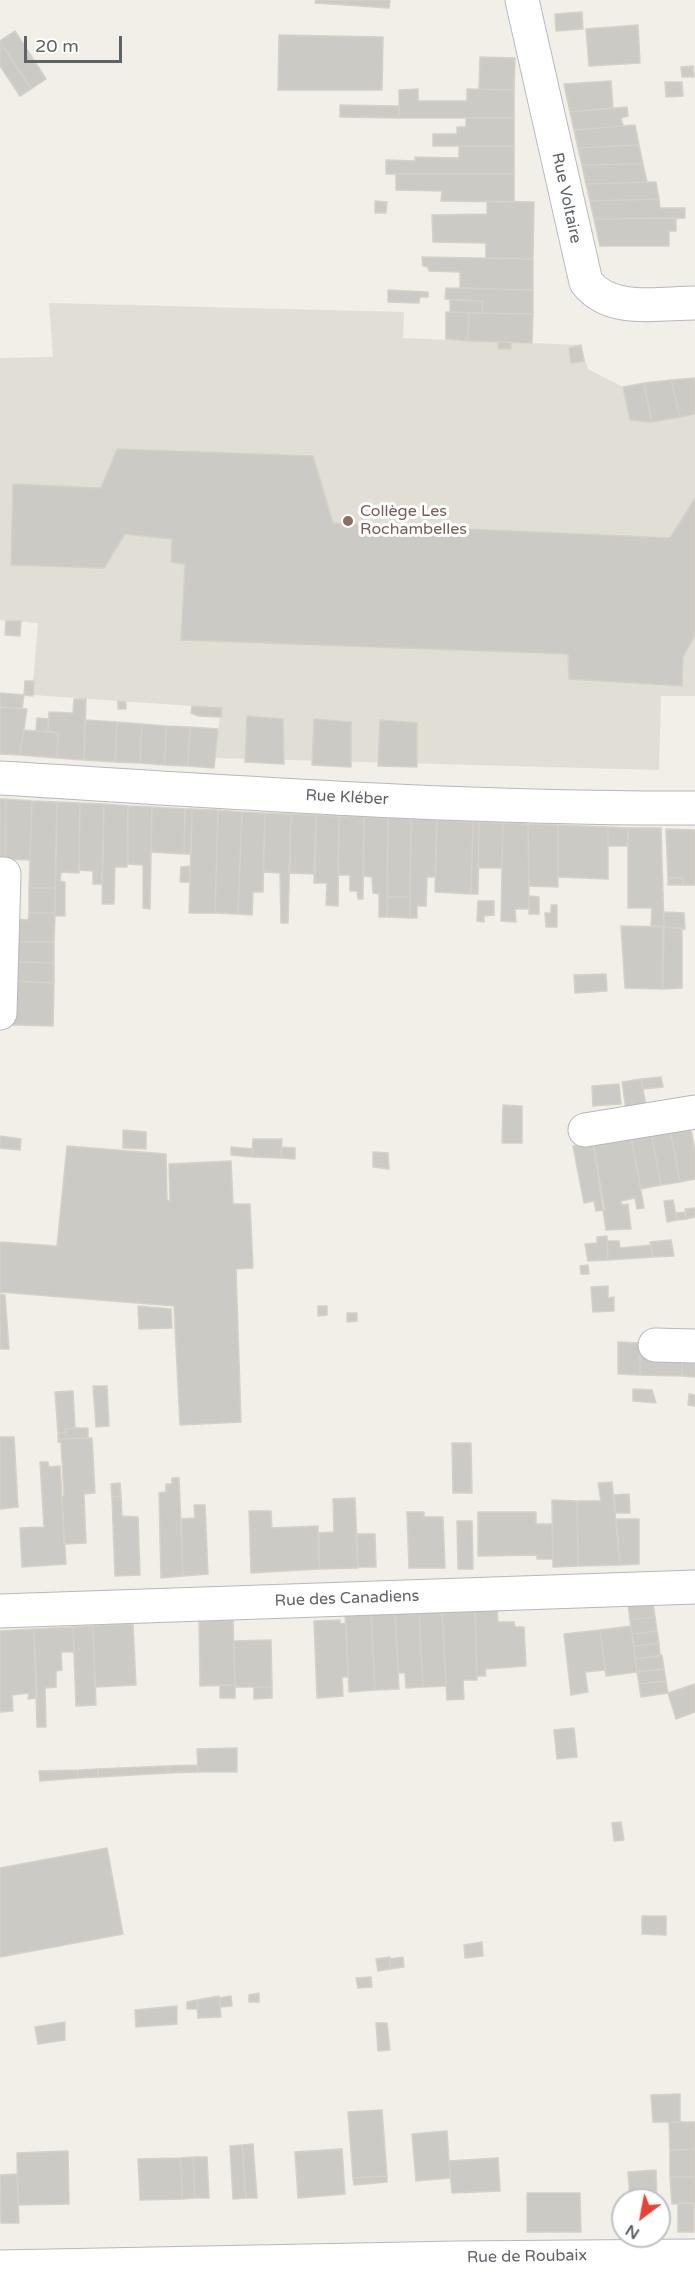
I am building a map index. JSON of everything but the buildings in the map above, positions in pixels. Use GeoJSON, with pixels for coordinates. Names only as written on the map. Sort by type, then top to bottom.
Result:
{"type":"FeatureCollection","features":[{"type":"Feature","properties":{"kind":"street","name":"Rue Voltaire"},"geometry":{"type":"LineString","coordinates":[[522,0],[586,282],[602,297],[626,304],[695,303]]}},
{"type":"Feature","properties":{"kind":"street","name":"Rue Kléber"},"geometry":{"type":"LineString","coordinates":[[0,778],[309,797],[598,809],[695,808]]}},
{"type":"Feature","properties":{"kind":"street"},"geometry":{"type":"LineString","coordinates":[[0,874],[4,874],[0,1013]]}},
{"type":"Feature","properties":{"kind":"street"},"geometry":{"type":"LineString","coordinates":[[585,1130],[695,1112]]}},
{"type":"Feature","properties":{"kind":"street"},"geometry":{"type":"LineString","coordinates":[[655,1345],[695,1346]]}},
{"type":"Feature","properties":{"kind":"street","name":"Rue des Canadiens"},"geometry":{"type":"LineString","coordinates":[[0,1611],[695,1587]]}},
{"type":"Feature","properties":{"kind":"street","name":"Rue de Roubaix"},"geometry":{"type":"LineString","coordinates":[[0,2266],[88,2268],[592,2264],[695,2256]]}},
{"type":"Feature","properties":{"kind":"shaded area","name":"Collège Les Rochambelles"},"geometry":{"type":"Polygon","coordinates":[[[49,303],[404,312],[403,338],[581,345],[588,369],[623,387],[630,420],[652,422],[695,414],[695,696],[661,696],[659,770],[215,758],[221,708],[32,695],[38,623],[0,620],[0,358],[53,357],[49,303]]]}},
{"type":"Feature","properties":{"kind":"place","name":"Collège Les Rochambelles"},"geometry":{"type":"Point","coordinates":[348,521]}}]}
